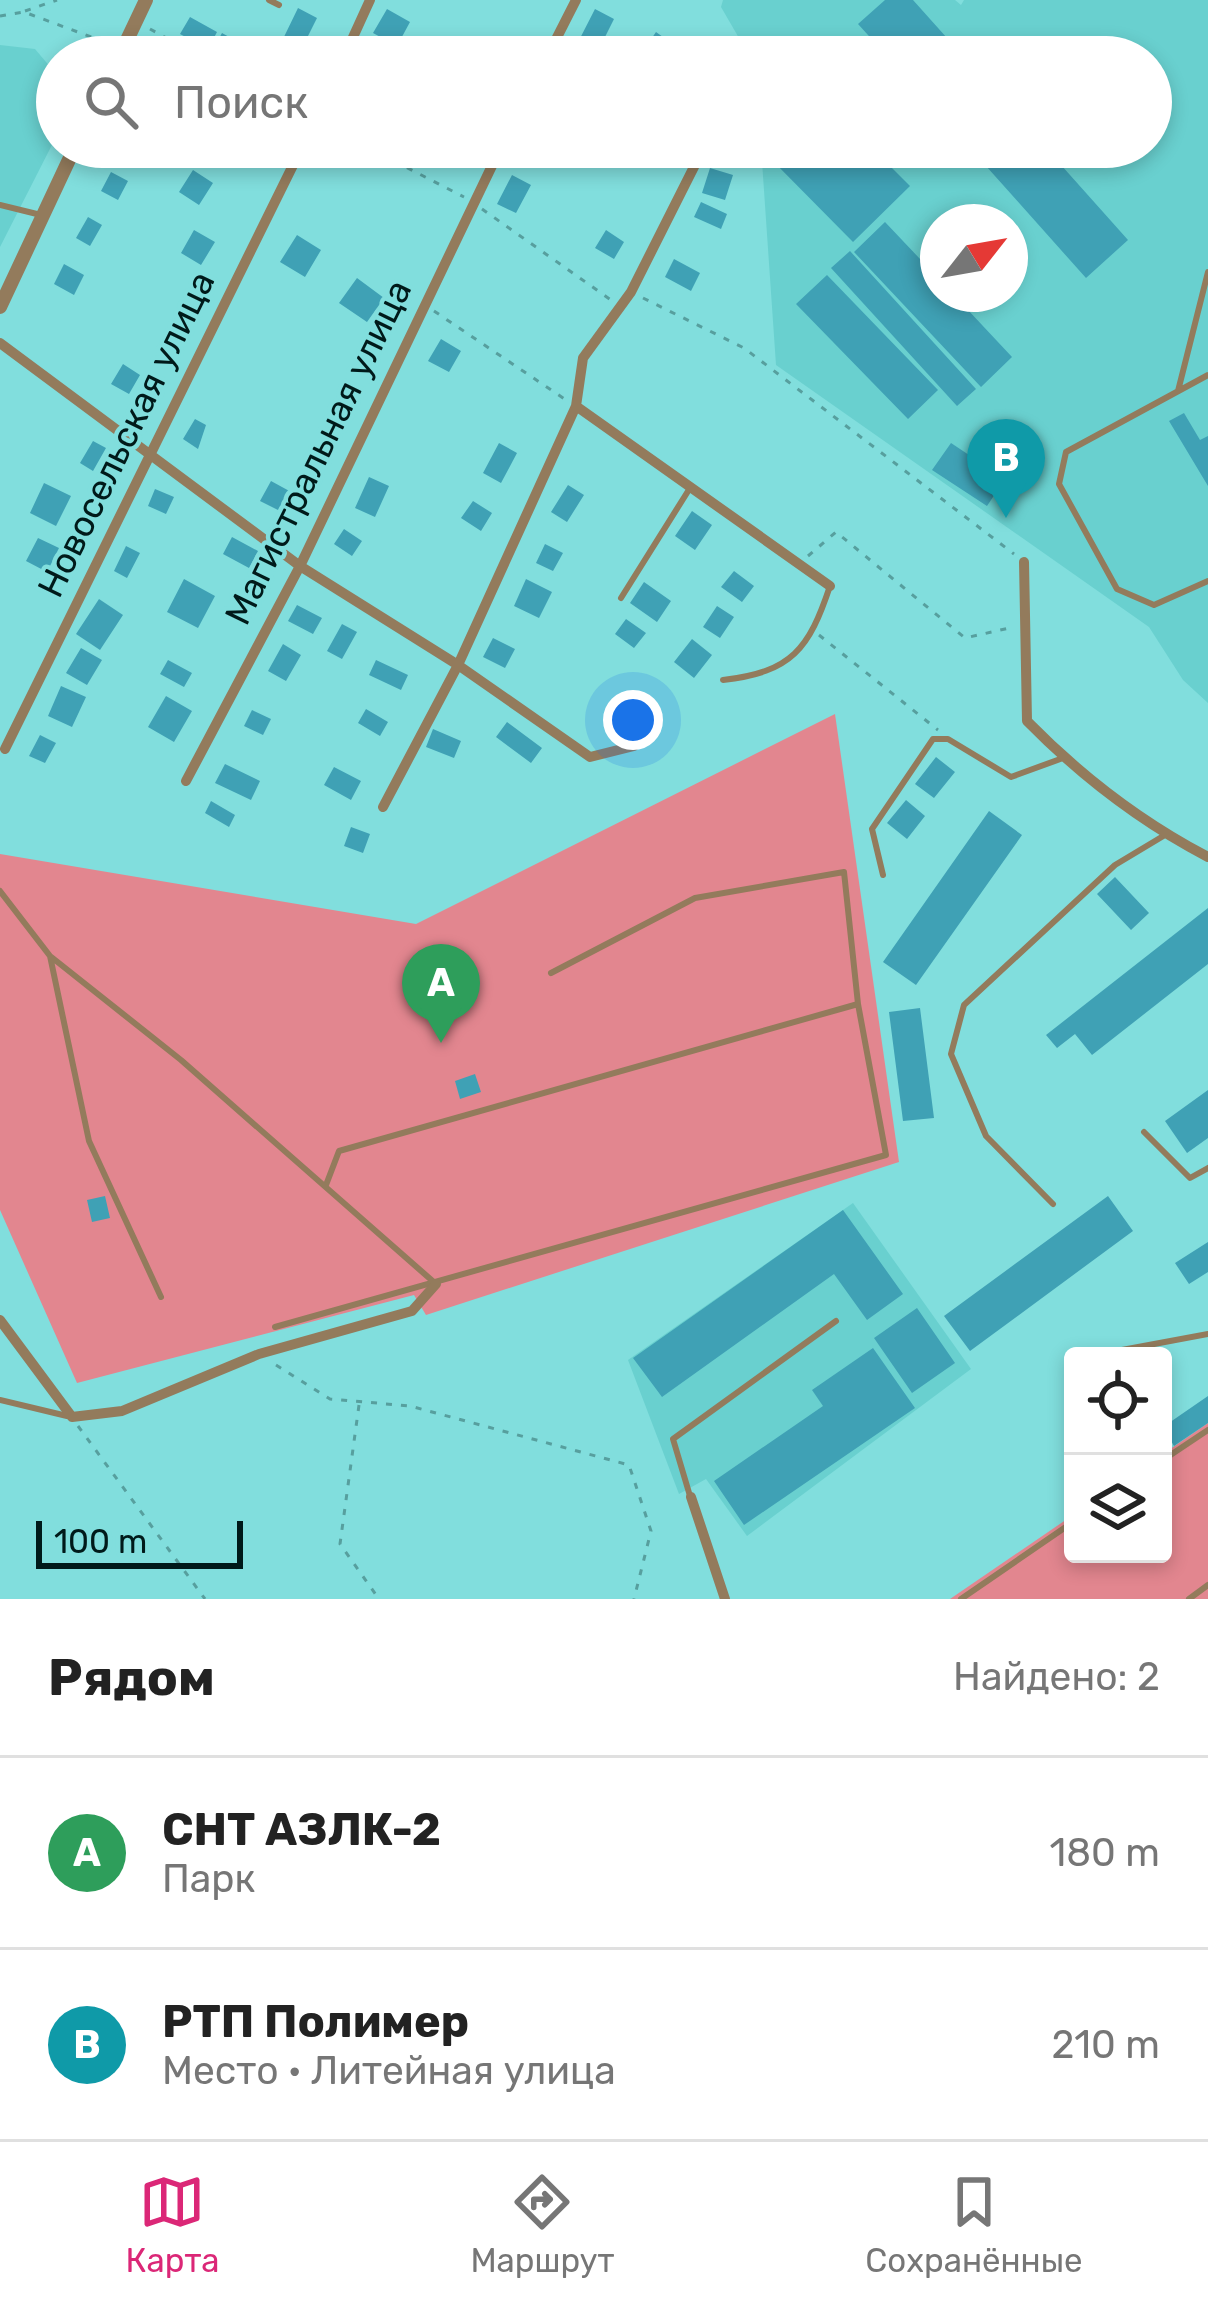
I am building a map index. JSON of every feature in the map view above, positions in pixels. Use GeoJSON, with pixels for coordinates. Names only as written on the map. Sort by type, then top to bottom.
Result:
{"type":"FeatureCollection","features":[{"type":"Feature","properties":{"kind":"street"},"geometry":{"type":"LineString","coordinates":[[126,36],[146,0]]}},
{"type":"Feature","properties":{"kind":"street"},"geometry":{"type":"LineString","coordinates":[[354,36],[370,0]]}},
{"type":"Feature","properties":{"kind":"street"},"geometry":{"type":"LineString","coordinates":[[558,36],[576,0]]}},
{"type":"Feature","properties":{"kind":"street"},"geometry":{"type":"LineString","coordinates":[[0,307],[64,168]]}},
{"type":"Feature","properties":{"kind":"street","name":"Новосельская улица"},"geometry":{"type":"LineString","coordinates":[[5,749],[292,168]]}},
{"type":"Feature","properties":{"kind":"street","name":"Магистральная улица"},"geometry":{"type":"LineString","coordinates":[[187,781],[300,566],[490,168]]}},
{"type":"Feature","properties":{"kind":"street"},"geometry":{"type":"LineString","coordinates":[[383,806],[458,665],[576,406],[583,358],[631,292],[693,168]]}},
{"type":"Feature","properties":{"kind":"street"},"geometry":{"type":"LineString","coordinates":[[0,343],[300,566],[458,665],[590,757],[634,746]]}},
{"type":"Feature","properties":{"kind":"street"},"geometry":{"type":"LineString","coordinates":[[576,406],[830,586]]}},
{"type":"Feature","properties":{"kind":"street"},"geometry":{"type":"LineString","coordinates":[[1024,562],[1027,721],[1063,758],[1165,835],[1208,857]]}},
{"type":"Feature","properties":{"kind":"street"},"geometry":{"type":"LineString","coordinates":[[0,1320],[72,1417],[122,1411],[259,1354],[412,1311],[436,1285]]}},
{"type":"Feature","properties":{"kind":"street"},"geometry":{"type":"LineString","coordinates":[[691,1497],[725,1599]]}},
{"type":"Feature","properties":{"kind":"lane"},"geometry":{"type":"LineString","coordinates":[[268,0],[279,5]]}},
{"type":"Feature","properties":{"kind":"lane"},"geometry":{"type":"LineString","coordinates":[[0,205],[41,215]]}},
{"type":"Feature","properties":{"kind":"lane"},"geometry":{"type":"LineString","coordinates":[[1178,391],[1208,272]]}},
{"type":"Feature","properties":{"kind":"lane"},"geometry":{"type":"LineString","coordinates":[[1208,375],[1066,452],[1059,484],[1117,589],[1154,605],[1208,581]]}},
{"type":"Feature","properties":{"kind":"lane"},"geometry":{"type":"LineString","coordinates":[[622,598],[689,488]]}},
{"type":"Feature","properties":{"kind":"lane"},"geometry":{"type":"LineString","coordinates":[[724,680],[760,676],[785,665],[815,631],[830,586]]}},
{"type":"Feature","properties":{"kind":"lane"},"geometry":{"type":"LineString","coordinates":[[883,875],[872,830],[933,739],[948,739],[1011,777],[1063,758]]}},
{"type":"Feature","properties":{"kind":"lane"},"geometry":{"type":"LineString","coordinates":[[1052,1204],[986,1136],[951,1054],[964,1005],[1115,865],[1165,835]]}},
{"type":"Feature","properties":{"kind":"lane"},"geometry":{"type":"LineString","coordinates":[[275,1327],[886,1155],[859,1004],[844,872],[695,898],[551,973]]}},
{"type":"Feature","properties":{"kind":"lane"},"geometry":{"type":"LineString","coordinates":[[0,891],[50,956],[326,1185],[436,1285]]}},
{"type":"Feature","properties":{"kind":"lane"},"geometry":{"type":"LineString","coordinates":[[50,956],[88,1141],[161,1297]]}},
{"type":"Feature","properties":{"kind":"lane"},"geometry":{"type":"LineString","coordinates":[[326,1185],[339,1151],[859,1004]]}},
{"type":"Feature","properties":{"kind":"lane"},"geometry":{"type":"LineString","coordinates":[[1144,1132],[1190,1178],[1208,1168]]}},
{"type":"Feature","properties":{"kind":"lane"},"geometry":{"type":"LineString","coordinates":[[691,1497],[674,1439],[836,1321]]}},
{"type":"Feature","properties":{"kind":"lane"},"geometry":{"type":"LineString","coordinates":[[1138,1347],[1208,1334]]}},
{"type":"Feature","properties":{"kind":"lane"},"geometry":{"type":"LineString","coordinates":[[0,1400],[72,1417]]}},
{"type":"Feature","properties":{"kind":"lane"},"geometry":{"type":"LineString","coordinates":[[1170,1455],[1208,1430]]}},
{"type":"Feature","properties":{"kind":"lane"},"geometry":{"type":"LineString","coordinates":[[961,1599],[1064,1528]]}},
{"type":"Feature","properties":{"kind":"lane"},"geometry":{"type":"LineString","coordinates":[[1189,1599],[1208,1586]]}},
{"type":"Feature","properties":{"kind":"path"},"geometry":{"type":"LineString","coordinates":[[0,16],[57,0]]}},
{"type":"Feature","properties":{"kind":"path"},"geometry":{"type":"LineString","coordinates":[[24,12],[83,36]]}},
{"type":"Feature","properties":{"kind":"path"},"geometry":{"type":"LineString","coordinates":[[136,21],[163,36]]}},
{"type":"Feature","properties":{"kind":"path"},"geometry":{"type":"LineString","coordinates":[[408,168],[473,202],[618,305]]}},
{"type":"Feature","properties":{"kind":"path"},"geometry":{"type":"LineString","coordinates":[[631,292],[744,348],[1024,562]]}},
{"type":"Feature","properties":{"kind":"path"},"geometry":{"type":"LineString","coordinates":[[423,304],[576,406]]}},
{"type":"Feature","properties":{"kind":"path"},"geometry":{"type":"LineString","coordinates":[[802,562],[836,532],[965,638],[1028,624]]}},
{"type":"Feature","properties":{"kind":"path"},"geometry":{"type":"LineString","coordinates":[[815,631],[948,739]]}},
{"type":"Feature","properties":{"kind":"path"},"geometry":{"type":"LineString","coordinates":[[259,1354],[330,1399],[410,1406],[629,1466],[651,1531],[634,1599]]}},
{"type":"Feature","properties":{"kind":"path"},"geometry":{"type":"LineString","coordinates":[[359,1402],[340,1544],[380,1599]]}},
{"type":"Feature","properties":{"kind":"path"},"geometry":{"type":"LineString","coordinates":[[72,1417],[205,1599]]}},
{"type":"Feature","properties":{"kind":"shaded area"},"geometry":{"type":"Polygon","coordinates":[[[723,0],[955,0],[961,5],[964,0],[1208,0],[1208,703],[1183,680],[1149,627],[776,365],[762,168],[1172,168],[1172,36],[738,36],[721,7],[723,0]]]}},
{"type":"Feature","properties":{"kind":"shaded area"},"geometry":{"type":"Polygon","coordinates":[[[0,45],[36,50],[36,168],[40,168],[0,247],[0,45]]]}},
{"type":"Feature","properties":{"kind":"shaded area"},"geometry":{"type":"Polygon","coordinates":[[[835,714],[899,1162],[426,1315],[414,1295],[77,1383],[0,1210],[0,854],[416,924],[835,714]]]}},
{"type":"Feature","properties":{"kind":"shaded area"},"geometry":{"type":"Polygon","coordinates":[[[853,1203],[971,1369],[747,1536],[706,1479],[679,1494],[628,1360],[853,1203]]]}},
{"type":"Feature","properties":{"kind":"shaded area"},"geometry":{"type":"Polygon","coordinates":[[[1208,1423],[1208,1599],[950,1599],[1064,1521],[1064,1563],[1172,1563],[1172,1448],[1208,1423]]]}},
{"type":"Feature","properties":{"kind":"building"},"geometry":{"type":"Polygon","coordinates":[[[885,0],[913,0],[945,36],[869,36],[858,24],[885,0]]]}},
{"type":"Feature","properties":{"kind":"building"},"geometry":{"type":"Polygon","coordinates":[[[298,8],[317,18],[308,36],[284,36],[298,8]]]}},
{"type":"Feature","properties":{"kind":"building"},"geometry":{"type":"Polygon","coordinates":[[[387,9],[410,22],[402,36],[373,33],[387,9]]]}},
{"type":"Feature","properties":{"kind":"building"},"geometry":{"type":"Polygon","coordinates":[[[595,9],[614,19],[606,36],[581,36],[595,9]]]}},
{"type":"Feature","properties":{"kind":"building"},"geometry":{"type":"Polygon","coordinates":[[[190,17],[217,32],[215,36],[180,34],[190,17]]]}},
{"type":"Feature","properties":{"kind":"building"},"geometry":{"type":"Polygon","coordinates":[[[710,168],[733,175],[725,200],[702,193],[710,168]]]}},
{"type":"Feature","properties":{"kind":"building"},"geometry":{"type":"Polygon","coordinates":[[[780,168],[892,168],[910,186],[853,242],[780,168]]]}},
{"type":"Feature","properties":{"kind":"building"},"geometry":{"type":"Polygon","coordinates":[[[988,168],[1064,168],[1128,240],[1086,278],[1028,213],[1028,204],[1020,204],[988,168]]]}},
{"type":"Feature","properties":{"kind":"building"},"geometry":{"type":"Polygon","coordinates":[[[193,170],[213,183],[199,205],[179,192],[193,170]]]}},
{"type":"Feature","properties":{"kind":"building"},"geometry":{"type":"Polygon","coordinates":[[[111,172],[128,181],[118,200],[101,191],[111,172]]]}},
{"type":"Feature","properties":{"kind":"building"},"geometry":{"type":"Polygon","coordinates":[[[512,175],[531,185],[516,213],[497,204],[512,175]]]}},
{"type":"Feature","properties":{"kind":"building"},"geometry":{"type":"Polygon","coordinates":[[[701,202],[727,214],[721,229],[694,217],[701,202]]]}},
{"type":"Feature","properties":{"kind":"building"},"geometry":{"type":"Polygon","coordinates":[[[88,217],[102,225],[90,246],[76,238],[88,217]]]}},
{"type":"Feature","properties":{"kind":"building"},"geometry":{"type":"Polygon","coordinates":[[[885,222],[920,259],[920,312],[970,312],[1012,357],[981,387],[854,252],[885,222]]]}},
{"type":"Feature","properties":{"kind":"building"},"geometry":{"type":"Polygon","coordinates":[[[194,230],[215,242],[201,265],[181,253],[194,230]]]}},
{"type":"Feature","properties":{"kind":"building"},"geometry":{"type":"Polygon","coordinates":[[[606,230],[624,242],[614,259],[595,248],[606,230]]]}},
{"type":"Feature","properties":{"kind":"building"},"geometry":{"type":"Polygon","coordinates":[[[297,235],[321,250],[305,277],[280,262],[297,235]]]}},
{"type":"Feature","properties":{"kind":"building"},"geometry":{"type":"Polygon","coordinates":[[[850,251],[976,389],[957,406],[831,268],[850,251]]]}},
{"type":"Feature","properties":{"kind":"building"},"geometry":{"type":"Polygon","coordinates":[[[674,259],[700,273],[691,291],[665,277],[674,259]]]}},
{"type":"Feature","properties":{"kind":"building"},"geometry":{"type":"Polygon","coordinates":[[[64,264],[84,275],[74,295],[54,284],[64,264]]]}},
{"type":"Feature","properties":{"kind":"building"},"geometry":{"type":"Polygon","coordinates":[[[827,275],[938,390],[908,419],[796,304],[827,275]]]}},
{"type":"Feature","properties":{"kind":"building"},"geometry":{"type":"Polygon","coordinates":[[[357,278],[384,298],[367,322],[339,303],[357,278]]]}},
{"type":"Feature","properties":{"kind":"building"},"geometry":{"type":"Polygon","coordinates":[[[441,339],[461,351],[449,372],[428,361],[441,339]]]}},
{"type":"Feature","properties":{"kind":"building"},"geometry":{"type":"Polygon","coordinates":[[[123,364],[140,375],[129,394],[111,384],[123,364]]]}},
{"type":"Feature","properties":{"kind":"building"},"geometry":{"type":"Polygon","coordinates":[[[1184,413],[1200,440],[1208,436],[1208,486],[1169,421],[1184,413]]]}},
{"type":"Feature","properties":{"kind":"building"},"geometry":{"type":"Polygon","coordinates":[[[195,419],[206,425],[198,449],[183,439],[195,419]]]}},
{"type":"Feature","properties":{"kind":"building"},"geometry":{"type":"Polygon","coordinates":[[[93,441],[106,448],[93,471],[80,463],[93,441]]]}},
{"type":"Feature","properties":{"kind":"building"},"geometry":{"type":"Polygon","coordinates":[[[499,443],[517,453],[501,483],[483,473],[499,443]]]}},
{"type":"Feature","properties":{"kind":"building"},"geometry":{"type":"Polygon","coordinates":[[[951,443],[1005,479],[987,506],[932,470],[951,443]]]}},
{"type":"Feature","properties":{"kind":"building"},"geometry":{"type":"Polygon","coordinates":[[[369,477],[389,486],[375,517],[355,508],[369,477]]]}},
{"type":"Feature","properties":{"kind":"building"},"geometry":{"type":"Polygon","coordinates":[[[271,481],[293,493],[282,512],[260,501],[271,481]]]}},
{"type":"Feature","properties":{"kind":"building"},"geometry":{"type":"Polygon","coordinates":[[[44,483],[71,496],[56,526],[30,513],[44,483]]]}},
{"type":"Feature","properties":{"kind":"building"},"geometry":{"type":"Polygon","coordinates":[[[568,485],[584,495],[567,522],[551,512],[568,485]]]}},
{"type":"Feature","properties":{"kind":"building"},"geometry":{"type":"Polygon","coordinates":[[[155,489],[174,497],[166,514],[148,506],[155,489]]]}},
{"type":"Feature","properties":{"kind":"building"},"geometry":{"type":"Polygon","coordinates":[[[473,501],[492,513],[481,531],[461,518],[473,501]]]}},
{"type":"Feature","properties":{"kind":"building"},"geometry":{"type":"Polygon","coordinates":[[[692,511],[712,525],[695,550],[675,536],[692,511]]]}},
{"type":"Feature","properties":{"kind":"building"},"geometry":{"type":"Polygon","coordinates":[[[344,529],[362,541],[352,556],[334,544],[344,529]]]}},
{"type":"Feature","properties":{"kind":"building"},"geometry":{"type":"Polygon","coordinates":[[[232,537],[258,551],[249,568],[223,554],[232,537]]]}},
{"type":"Feature","properties":{"kind":"building"},"geometry":{"type":"Polygon","coordinates":[[[38,538],[59,548],[47,572],[26,561],[38,538]]]}},
{"type":"Feature","properties":{"kind":"building"},"geometry":{"type":"Polygon","coordinates":[[[545,544],[563,553],[553,571],[536,563],[545,544]]]}},
{"type":"Feature","properties":{"kind":"building"},"geometry":{"type":"Polygon","coordinates":[[[126,546],[140,553],[127,578],[114,571],[126,546]]]}},
{"type":"Feature","properties":{"kind":"building"},"geometry":{"type":"Polygon","coordinates":[[[734,571],[754,586],[742,602],[721,587],[734,571]]]}},
{"type":"Feature","properties":{"kind":"building"},"geometry":{"type":"Polygon","coordinates":[[[184,579],[215,596],[198,628],[167,612],[184,579]]]}},
{"type":"Feature","properties":{"kind":"building"},"geometry":{"type":"Polygon","coordinates":[[[526,579],[552,592],[539,618],[514,606],[526,579]]]}},
{"type":"Feature","properties":{"kind":"building"},"geometry":{"type":"Polygon","coordinates":[[[644,582],[671,601],[657,622],[630,603],[644,582]]]}},
{"type":"Feature","properties":{"kind":"building"},"geometry":{"type":"Polygon","coordinates":[[[99,599],[123,615],[100,650],[76,634],[99,599]]]}},
{"type":"Feature","properties":{"kind":"building"},"geometry":{"type":"Polygon","coordinates":[[[297,605],[322,618],[313,634],[288,621],[297,605]]]}},
{"type":"Feature","properties":{"kind":"building"},"geometry":{"type":"Polygon","coordinates":[[[717,606],[734,617],[720,638],[703,627],[717,606]]]}},
{"type":"Feature","properties":{"kind":"building"},"geometry":{"type":"Polygon","coordinates":[[[626,619],[646,633],[634,648],[615,634],[626,619]]]}},
{"type":"Feature","properties":{"kind":"building"},"geometry":{"type":"Polygon","coordinates":[[[342,624],[357,632],[342,659],[327,651],[342,624]]]}},
{"type":"Feature","properties":{"kind":"building"},"geometry":{"type":"Polygon","coordinates":[[[493,638],[515,649],[505,668],[483,657],[493,638]]]}},
{"type":"Feature","properties":{"kind":"building"},"geometry":{"type":"Polygon","coordinates":[[[692,639],[712,655],[694,678],[674,662],[692,639]]]}},
{"type":"Feature","properties":{"kind":"building"},"geometry":{"type":"Polygon","coordinates":[[[283,644],[301,655],[286,681],[268,671],[283,644]]]}},
{"type":"Feature","properties":{"kind":"building"},"geometry":{"type":"Polygon","coordinates":[[[81,648],[102,660],[87,685],[66,673],[81,648]]]}},
{"type":"Feature","properties":{"kind":"building"},"geometry":{"type":"Polygon","coordinates":[[[168,660],[192,673],[184,687],[160,674],[168,660]]]}},
{"type":"Feature","properties":{"kind":"building"},"geometry":{"type":"Polygon","coordinates":[[[376,660],[408,675],[401,690],[369,675],[376,660]]]}},
{"type":"Feature","properties":{"kind":"building"},"geometry":{"type":"Polygon","coordinates":[[[61,686],[86,697],[72,727],[48,716],[61,686]]]}},
{"type":"Feature","properties":{"kind":"building"},"geometry":{"type":"Polygon","coordinates":[[[166,696],[192,711],[174,742],[148,727],[166,696]]]}},
{"type":"Feature","properties":{"kind":"building"},"geometry":{"type":"Polygon","coordinates":[[[366,709],[388,722],[380,736],[358,723],[366,709]]]}},
{"type":"Feature","properties":{"kind":"building"},"geometry":{"type":"Polygon","coordinates":[[[252,710],[271,719],[263,735],[244,726],[252,710]]]}},
{"type":"Feature","properties":{"kind":"building"},"geometry":{"type":"Polygon","coordinates":[[[507,722],[542,748],[531,763],[496,737],[507,722]]]}},
{"type":"Feature","properties":{"kind":"building"},"geometry":{"type":"Polygon","coordinates":[[[433,729],[461,741],[454,758],[426,747],[433,729]]]}},
{"type":"Feature","properties":{"kind":"building"},"geometry":{"type":"Polygon","coordinates":[[[40,735],[56,743],[45,763],[29,756],[40,735]]]}},
{"type":"Feature","properties":{"kind":"building"},"geometry":{"type":"Polygon","coordinates":[[[936,757],[955,772],[934,798],[915,784],[936,757]]]}},
{"type":"Feature","properties":{"kind":"building"},"geometry":{"type":"Polygon","coordinates":[[[225,764],[260,781],[251,800],[215,783],[225,764]]]}},
{"type":"Feature","properties":{"kind":"building"},"geometry":{"type":"Polygon","coordinates":[[[334,767],[361,781],[351,800],[324,785],[334,767]]]}},
{"type":"Feature","properties":{"kind":"building"},"geometry":{"type":"Polygon","coordinates":[[[906,800],[925,816],[907,839],[887,823],[906,800]]]}},
{"type":"Feature","properties":{"kind":"building"},"geometry":{"type":"Polygon","coordinates":[[[211,801],[235,815],[229,827],[205,813],[211,801]]]}},
{"type":"Feature","properties":{"kind":"building"},"geometry":{"type":"Polygon","coordinates":[[[989,811],[1022,835],[916,985],[883,962],[989,811]]]}},
{"type":"Feature","properties":{"kind":"building"},"geometry":{"type":"Polygon","coordinates":[[[351,827],[370,834],[363,853],[344,846],[351,827]]]}},
{"type":"Feature","properties":{"kind":"building"},"geometry":{"type":"Polygon","coordinates":[[[1115,877],[1149,913],[1131,930],[1097,894],[1115,877]]]}},
{"type":"Feature","properties":{"kind":"building"},"geometry":{"type":"Polygon","coordinates":[[[1208,908],[1208,964],[1092,1055],[1075,1034],[1057,1048],[1046,1035],[1208,908]]]}},
{"type":"Feature","properties":{"kind":"building"},"geometry":{"type":"Polygon","coordinates":[[[920,1008],[934,1118],[903,1121],[889,1012],[920,1008]]]}},
{"type":"Feature","properties":{"kind":"building"},"geometry":{"type":"Polygon","coordinates":[[[475,1074],[481,1092],[460,1099],[455,1081],[475,1074]]]}},
{"type":"Feature","properties":{"kind":"building"},"geometry":{"type":"Polygon","coordinates":[[[1208,1090],[1208,1138],[1187,1153],[1165,1121],[1208,1090]]]}},
{"type":"Feature","properties":{"kind":"building"},"geometry":{"type":"Polygon","coordinates":[[[105,1196],[110,1218],[92,1222],[87,1200],[105,1196]]]}},
{"type":"Feature","properties":{"kind":"building"},"geometry":{"type":"Polygon","coordinates":[[[1108,1196],[1133,1231],[970,1351],[944,1316],[1108,1196]]]}},
{"type":"Feature","properties":{"kind":"building"},"geometry":{"type":"Polygon","coordinates":[[[843,1210],[903,1294],[867,1320],[834,1274],[662,1397],[633,1358],[843,1210]]]}},
{"type":"Feature","properties":{"kind":"building"},"geometry":{"type":"Polygon","coordinates":[[[1208,1242],[1208,1272],[1189,1284],[1175,1263],[1208,1242]]]}},
{"type":"Feature","properties":{"kind":"building"},"geometry":{"type":"Polygon","coordinates":[[[917,1308],[955,1363],[912,1393],[874,1338],[917,1308]]]}},
{"type":"Feature","properties":{"kind":"building"},"geometry":{"type":"Polygon","coordinates":[[[873,1348],[915,1408],[744,1525],[714,1481],[823,1406],[812,1390],[873,1348]]]}},
{"type":"Feature","properties":{"kind":"building"},"geometry":{"type":"Polygon","coordinates":[[[1208,1396],[1208,1423],[1174,1446],[1172,1421],[1208,1396]]]}},
{"type":"Feature","properties":{"kind":"place","name":"РТП Полимер"},"geometry":{"type":"Point","coordinates":[1006,518]}},
{"type":"Feature","properties":{"kind":"place","name":"СНТ АЗЛК-2"},"geometry":{"type":"Point","coordinates":[441,1043]}}]}
